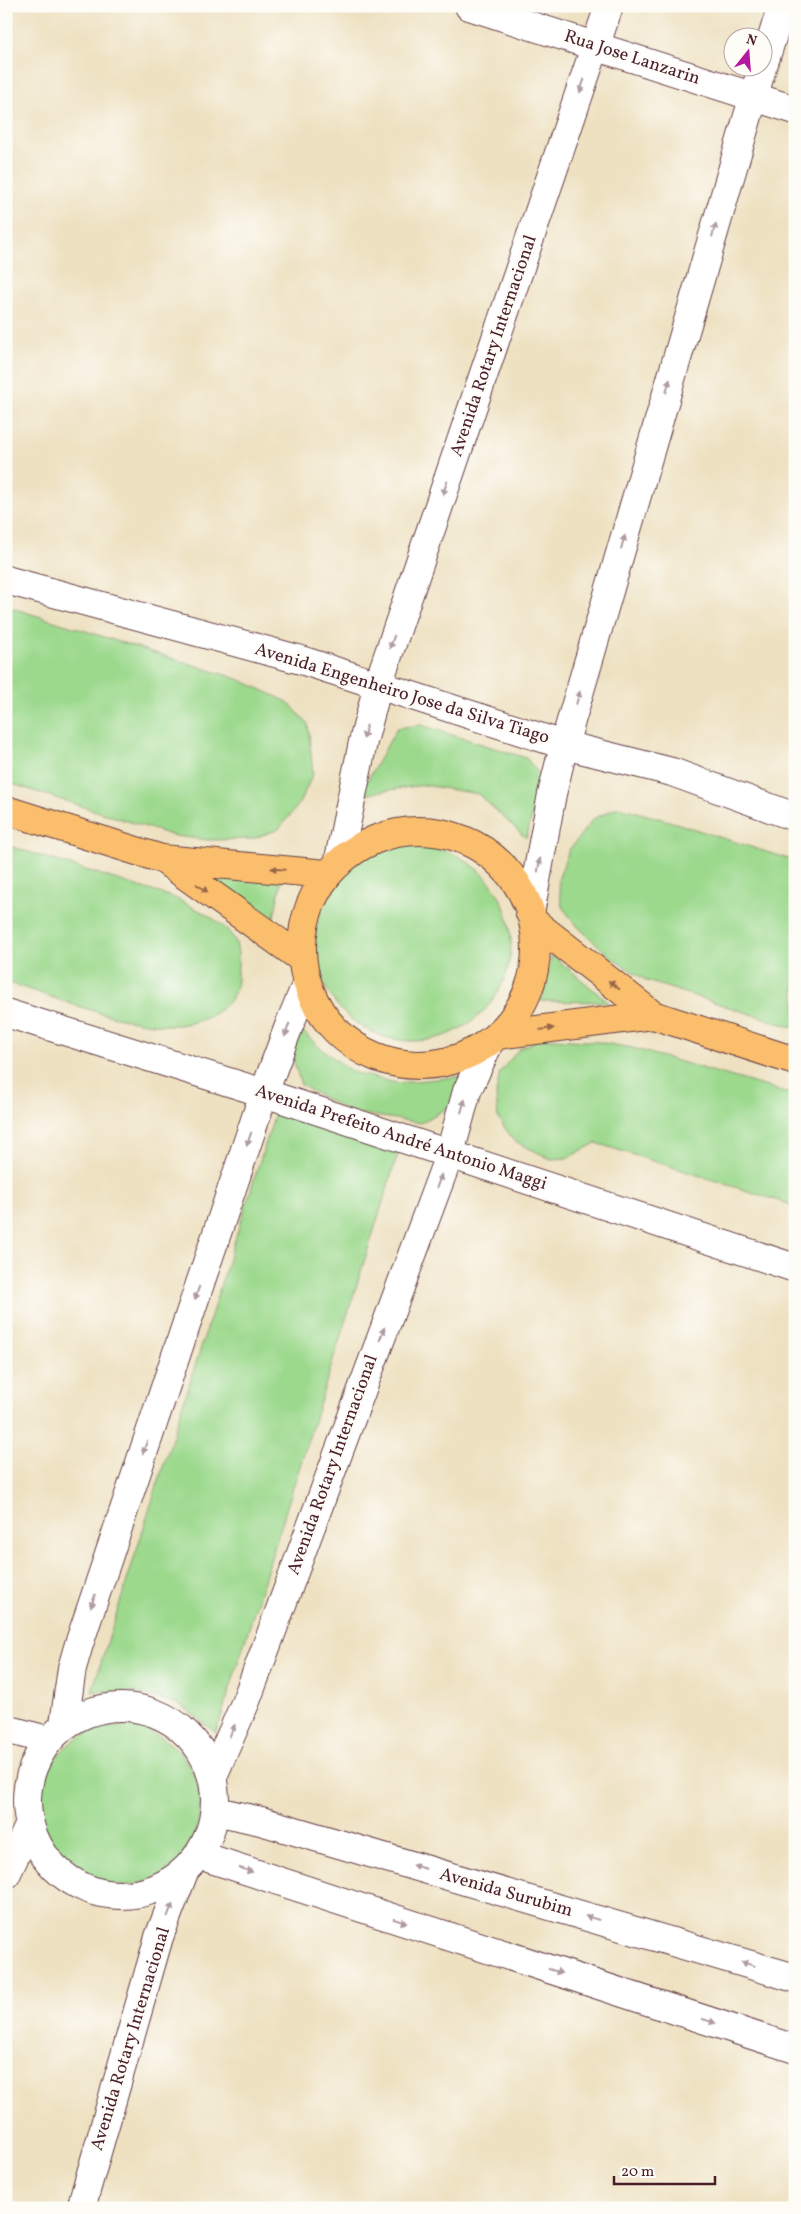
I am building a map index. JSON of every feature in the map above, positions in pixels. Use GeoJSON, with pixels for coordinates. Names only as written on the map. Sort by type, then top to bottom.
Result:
{"type":"FeatureCollection","features":[{"type":"Feature","properties":{"kind":"main road"},"geometry":{"type":"LineString","coordinates":[[6,810],[162,859],[333,869]]}},
{"type":"Feature","properties":{"kind":"main road"},"geometry":{"type":"LineString","coordinates":[[426,832],[463,840],[495,859],[519,888],[532,917],[536,963],[524,1003],[494,1038],[466,1056],[428,1066],[389,1062],[353,1046],[325,1020],[306,986],[301,958],[305,914],[333,869],[355,850],[389,834],[426,832]]}},
{"type":"Feature","properties":{"kind":"main road"},"geometry":{"type":"LineString","coordinates":[[162,859],[301,958]]}},
{"type":"Feature","properties":{"kind":"main road"},"geometry":{"type":"LineString","coordinates":[[532,917],[653,1015],[795,1061]]}},
{"type":"Feature","properties":{"kind":"main road"},"geometry":{"type":"LineString","coordinates":[[494,1038],[653,1015]]}},
{"type":"Feature","properties":{"kind":"street","name":"Rua Jose Lanzarin"},"geometry":{"type":"LineString","coordinates":[[469,6],[795,110]]}},
{"type":"Feature","properties":{"kind":"street","name":"Avenida Rotary Internacional"},"geometry":{"type":"LineString","coordinates":[[333,869],[378,684],[609,6]]}},
{"type":"Feature","properties":{"kind":"street"},"geometry":{"type":"LineString","coordinates":[[774,31],[782,6]]}},
{"type":"Feature","properties":{"kind":"street"},"geometry":{"type":"LineString","coordinates":[[532,917],[552,794],[564,745],[759,78]]}},
{"type":"Feature","properties":{"kind":"street","name":"Avenida Engenheiro Jose da Silva Tiago"},"geometry":{"type":"LineString","coordinates":[[6,580],[301,660],[564,745],[672,772],[795,817]]}},
{"type":"Feature","properties":{"kind":"street"},"geometry":{"type":"LineString","coordinates":[[6,1875],[34,1761],[56,1732],[79,1644],[264,1093],[306,986]]}},
{"type":"Feature","properties":{"kind":"street","name":"Avenida Prefeito André Antonio Maggi"},"geometry":{"type":"LineString","coordinates":[[6,1013],[450,1153],[795,1268]]}},
{"type":"Feature","properties":{"kind":"street","name":"Avenida Rotary Internacional"},"geometry":{"type":"LineString","coordinates":[[213,1776],[246,1701],[450,1153],[467,1091],[494,1038]]}},
{"type":"Feature","properties":{"kind":"street","name":"Avenida Rotary Internacional"},"geometry":{"type":"LineString","coordinates":[[56,1732],[92,1711],[122,1706],[152,1712],[179,1726],[200,1748],[213,1776],[216,1794],[216,1811],[212,1829],[192,1864],[159,1937],[81,2208]]}},
{"type":"Feature","properties":{"kind":"street"},"geometry":{"type":"LineString","coordinates":[[6,1729],[56,1732]]}},
{"type":"Feature","properties":{"kind":"street","name":"Avenida Surubim"},"geometry":{"type":"LineString","coordinates":[[216,1811],[261,1821],[795,1978]]}},
{"type":"Feature","properties":{"kind":"street"},"geometry":{"type":"LineString","coordinates":[[20,1813],[42,1855],[64,1878],[94,1892],[126,1896],[157,1889],[192,1864],[795,2049]]}},
{"type":"Feature","properties":{"kind":"green space"},"geometry":{"type":"Polygon","coordinates":[[[6,606],[238,679],[288,702],[308,724],[313,774],[299,804],[279,829],[252,839],[208,840],[174,836],[6,782],[6,606]]]}},
{"type":"Feature","properties":{"kind":"green space"},"geometry":{"type":"Polygon","coordinates":[[[421,725],[526,758],[543,779],[526,838],[478,794],[424,785],[382,791],[358,797],[397,728],[421,725]]]}},
{"type":"Feature","properties":{"kind":"green space"},"geometry":{"type":"Polygon","coordinates":[[[618,807],[795,861],[795,1028],[647,981],[612,958],[579,928],[562,907],[558,880],[569,850],[593,819],[618,807]]]}},
{"type":"Feature","properties":{"kind":"green space"},"geometry":{"type":"Polygon","coordinates":[[[6,845],[175,898],[216,920],[234,939],[238,951],[236,987],[230,1000],[223,1008],[205,1019],[184,1024],[164,1025],[145,1023],[105,1014],[6,982],[6,845]]]}},
{"type":"Feature","properties":{"kind":"green space"},"geometry":{"type":"Polygon","coordinates":[[[413,845],[441,849],[459,857],[475,867],[489,881],[507,915],[511,943],[507,971],[499,989],[489,1005],[475,1019],[441,1037],[413,1041],[385,1037],[367,1029],[351,1019],[337,1005],[319,971],[315,943],[319,915],[327,897],[337,881],[351,867],[385,849],[413,845]]]}},
{"type":"Feature","properties":{"kind":"green space"},"geometry":{"type":"Polygon","coordinates":[[[283,874],[272,926],[202,876],[283,874]]]}},
{"type":"Feature","properties":{"kind":"green space"},"geometry":{"type":"Polygon","coordinates":[[[552,955],[608,1002],[541,1001],[552,955]]]}},
{"type":"Feature","properties":{"kind":"green space"},"geometry":{"type":"Polygon","coordinates":[[[295,1024],[319,1047],[352,1072],[396,1083],[465,1076],[453,1104],[421,1123],[350,1112],[301,1085],[290,1049],[295,1024]]]}},
{"type":"Feature","properties":{"kind":"green space"},"geometry":{"type":"Polygon","coordinates":[[[541,1038],[599,1042],[632,1048],[795,1095],[795,1206],[596,1143],[567,1158],[551,1159],[514,1141],[498,1118],[496,1093],[500,1072],[519,1049],[541,1038]]]}},
{"type":"Feature","properties":{"kind":"green space"},"geometry":{"type":"Polygon","coordinates":[[[278,1104],[402,1141],[216,1733],[179,1704],[134,1692],[92,1691],[278,1104]]]}},
{"type":"Feature","properties":{"kind":"green space"},"geometry":{"type":"Polygon","coordinates":[[[128,1726],[158,1735],[177,1749],[187,1761],[194,1775],[199,1790],[199,1822],[194,1837],[187,1851],[177,1863],[165,1873],[143,1883],[128,1886],[112,1886],[97,1883],[75,1873],[53,1851],[41,1822],[40,1798],[43,1783],[53,1761],[75,1739],[104,1727],[128,1726]]]}}]}
